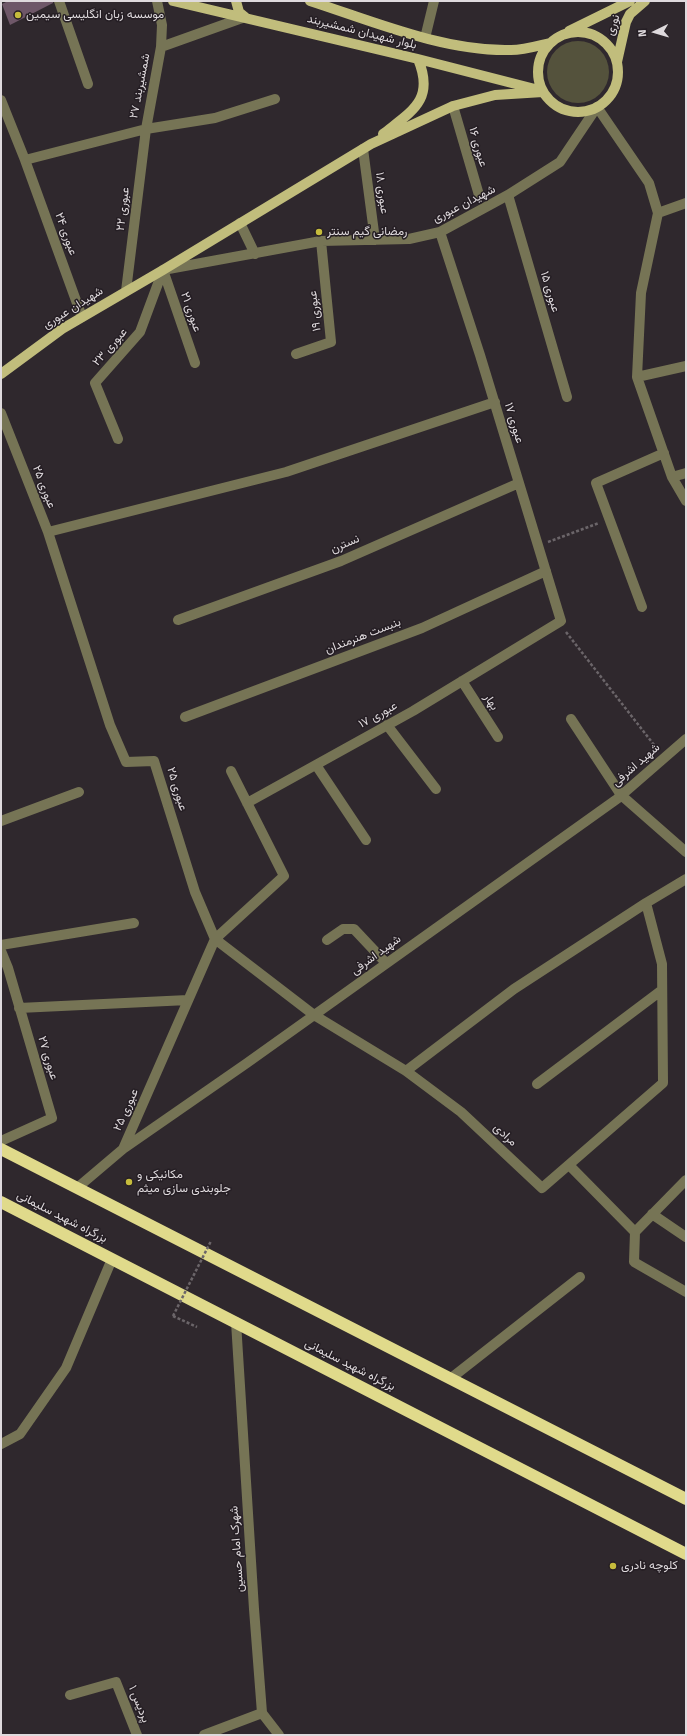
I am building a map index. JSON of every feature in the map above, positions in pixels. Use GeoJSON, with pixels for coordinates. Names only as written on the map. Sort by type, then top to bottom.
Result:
{"type":"FeatureCollection","features":[{"type":"Feature","properties":{"kind":"highway"},"geometry":{"type":"LineString","coordinates":[[1,1149],[686,1499]]}},
{"type":"Feature","properties":{"kind":"highway","name":"بزرگراه شهید سلیمانی"},"geometry":{"type":"LineString","coordinates":[[1,1202],[686,1554]]}},
{"type":"Feature","properties":{"kind":"main road"},"geometry":{"type":"LineString","coordinates":[[236,1],[239,12],[245,17]]}},
{"type":"Feature","properties":{"kind":"main road","name":"بلوار شهیدان شمشیربند"},"geometry":{"type":"LineString","coordinates":[[310,1],[425,38],[470,47],[511,50],[550,43]]}},
{"type":"Feature","properties":{"kind":"main road","name":"نوری"},"geometry":{"type":"LineString","coordinates":[[558,37],[628,1]]}},
{"type":"Feature","properties":{"kind":"main road","name":"نوری"},"geometry":{"type":"LineString","coordinates":[[617,62],[626,22],[630,14],[645,1]]}},
{"type":"Feature","properties":{"kind":"main road","name":"بلوار شهیدان شمشیربند"},"geometry":{"type":"LineString","coordinates":[[181,2],[418,59],[543,92]]}},
{"type":"Feature","properties":{"kind":"main road"},"geometry":{"type":"LineString","coordinates":[[568,33],[589,33],[607,44],[617,62],[618,73],[612,93],[606,101],[597,107],[582,112],[566,111],[557,106],[549,100],[543,92],[539,82],[539,61],[550,43],[558,37],[568,33]]}},
{"type":"Feature","properties":{"kind":"main road","name":"شهیدان عبوری"},"geometry":{"type":"LineString","coordinates":[[367,146],[416,108],[425,88],[423,71],[418,59]]}},
{"type":"Feature","properties":{"kind":"main road","name":"شهیدان عبوری"},"geometry":{"type":"LineString","coordinates":[[1,374],[62,329],[163,270],[367,146],[453,106],[495,95],[543,92]]}},
{"type":"Feature","properties":{"kind":"street"},"geometry":{"type":"LineString","coordinates":[[59,1],[88,84]]}},
{"type":"Feature","properties":{"kind":"street","name":"شمشیربند ۲۷"},"geometry":{"type":"LineString","coordinates":[[146,129],[161,48],[162,25],[157,1]]}},
{"type":"Feature","properties":{"kind":"street"},"geometry":{"type":"LineString","coordinates":[[425,38],[434,1]]}},
{"type":"Feature","properties":{"kind":"street","name":"شمشیربند ۲۷"},"geometry":{"type":"LineString","coordinates":[[161,48],[245,17]]}},
{"type":"Feature","properties":{"kind":"street"},"geometry":{"type":"LineString","coordinates":[[25,160],[146,129],[215,118],[275,99]]}},
{"type":"Feature","properties":{"kind":"street","name":"عبوری ۲۴"},"geometry":{"type":"LineString","coordinates":[[1,100],[25,160],[82,317]]}},
{"type":"Feature","properties":{"kind":"street","name":"عبوری ۱۶"},"geometry":{"type":"LineString","coordinates":[[453,106],[479,196]]}},
{"type":"Feature","properties":{"kind":"street"},"geometry":{"type":"LineString","coordinates":[[597,107],[649,183],[658,213],[641,293],[637,377],[672,477],[686,501]]}},
{"type":"Feature","properties":{"kind":"street","name":"شهیدان عبوری"},"geometry":{"type":"LineString","coordinates":[[163,270],[320,241],[409,238],[440,232],[508,195],[560,162],[597,107]]}},
{"type":"Feature","properties":{"kind":"street","name":"عبوری ۲۲"},"geometry":{"type":"LineString","coordinates":[[126,291],[146,129]]}},
{"type":"Feature","properties":{"kind":"street","name":"عبوری ۱۸"},"geometry":{"type":"LineString","coordinates":[[367,146],[374,240]]}},
{"type":"Feature","properties":{"kind":"street","name":"عبوری ۱۵"},"geometry":{"type":"LineString","coordinates":[[508,195],[568,397]]}},
{"type":"Feature","properties":{"kind":"street"},"geometry":{"type":"LineString","coordinates":[[658,213],[686,203]]}},
{"type":"Feature","properties":{"kind":"street"},"geometry":{"type":"LineString","coordinates":[[240,222],[255,254]]}},
{"type":"Feature","properties":{"kind":"street","name":"عبوری ۱۷"},"geometry":{"type":"LineString","coordinates":[[247,804],[387,725],[561,621],[440,232]]}},
{"type":"Feature","properties":{"kind":"street","name":"عبوری ۱۹"},"geometry":{"type":"LineString","coordinates":[[296,354],[331,342],[320,241]]}},
{"type":"Feature","properties":{"kind":"street","name":"عبوری ۲۱"},"geometry":{"type":"LineString","coordinates":[[163,270],[194,363]]}},
{"type":"Feature","properties":{"kind":"street","name":"عبوری ۲۳"},"geometry":{"type":"LineString","coordinates":[[118,438],[95,383],[140,332],[163,270]]}},
{"type":"Feature","properties":{"kind":"street"},"geometry":{"type":"LineString","coordinates":[[637,377],[686,366]]}},
{"type":"Feature","properties":{"kind":"street"},"geometry":{"type":"LineString","coordinates":[[48,532],[286,472],[494,402]]}},
{"type":"Feature","properties":{"kind":"street","name":"عبوری ۲۵"},"geometry":{"type":"LineString","coordinates":[[1,413],[48,532],[110,725],[126,762],[154,761],[195,892],[215,939],[123,1149]]}},
{"type":"Feature","properties":{"kind":"street"},"geometry":{"type":"LineString","coordinates":[[642,607],[596,483],[664,453]]}},
{"type":"Feature","properties":{"kind":"street"},"geometry":{"type":"LineString","coordinates":[[672,477],[686,473]]}},
{"type":"Feature","properties":{"kind":"street","name":"نسترن"},"geometry":{"type":"LineString","coordinates":[[178,620],[341,561],[519,483]]}},
{"type":"Feature","properties":{"kind":"street","name":"بنبست هنرمندان"},"geometry":{"type":"LineString","coordinates":[[185,717],[422,628],[546,571]]}},
{"type":"Feature","properties":{"kind":"street","name":"بهار"},"geometry":{"type":"LineString","coordinates":[[462,681],[498,737]]}},
{"type":"Feature","properties":{"kind":"street"},"geometry":{"type":"LineString","coordinates":[[571,719],[621,796],[686,852]]}},
{"type":"Feature","properties":{"kind":"street"},"geometry":{"type":"LineString","coordinates":[[387,725],[436,789]]}},
{"type":"Feature","properties":{"kind":"street","name":"شهید اشرفی"},"geometry":{"type":"LineString","coordinates":[[77,1188],[123,1149],[621,796],[685,740]]}},
{"type":"Feature","properties":{"kind":"street"},"geometry":{"type":"LineString","coordinates":[[316,765],[366,840]]}},
{"type":"Feature","properties":{"kind":"street"},"geometry":{"type":"LineString","coordinates":[[215,939],[284,876],[231,771]]}},
{"type":"Feature","properties":{"kind":"street"},"geometry":{"type":"LineString","coordinates":[[1,822],[79,792]]}},
{"type":"Feature","properties":{"kind":"street"},"geometry":{"type":"LineString","coordinates":[[406,1071],[514,988],[686,879]]}},
{"type":"Feature","properties":{"kind":"street"},"geometry":{"type":"LineString","coordinates":[[536,1084],[662,990],[662,964],[646,903]]}},
{"type":"Feature","properties":{"kind":"street"},"geometry":{"type":"LineString","coordinates":[[1,945],[134,923]]}},
{"type":"Feature","properties":{"kind":"street"},"geometry":{"type":"LineString","coordinates":[[327,940],[343,929],[354,929],[386,963]]}},
{"type":"Feature","properties":{"kind":"street","name":"مرادی"},"geometry":{"type":"LineString","coordinates":[[215,939],[314,1015],[406,1071],[461,1112],[542,1188],[663,1083],[662,990]]}},
{"type":"Feature","properties":{"kind":"street","name":"عبوری ۲۷"},"geometry":{"type":"LineString","coordinates":[[1,951],[52,1118],[1,1141]]}},
{"type":"Feature","properties":{"kind":"street"},"geometry":{"type":"LineString","coordinates":[[19,1008],[188,1000]]}},
{"type":"Feature","properties":{"kind":"street"},"geometry":{"type":"LineString","coordinates":[[569,1165],[635,1232]]}},
{"type":"Feature","properties":{"kind":"street"},"geometry":{"type":"LineString","coordinates":[[686,1180],[635,1232],[634,1262],[686,1292]]}},
{"type":"Feature","properties":{"kind":"street"},"geometry":{"type":"LineString","coordinates":[[652,1214],[686,1237]]}},
{"type":"Feature","properties":{"kind":"street"},"geometry":{"type":"LineString","coordinates":[[1,1444],[20,1434],[66,1368],[112,1258]]}},
{"type":"Feature","properties":{"kind":"street"},"geometry":{"type":"LineString","coordinates":[[450,1379],[580,1277]]}},
{"type":"Feature","properties":{"kind":"street","name":"شهرک امام حسین"},"geometry":{"type":"LineString","coordinates":[[236,1322],[262,1713]]}},
{"type":"Feature","properties":{"kind":"street","name":"پردیس ۱"},"geometry":{"type":"LineString","coordinates":[[70,1695],[116,1682],[137,1735]]}},
{"type":"Feature","properties":{"kind":"street"},"geometry":{"type":"LineString","coordinates":[[204,1735],[228,1731],[262,1713],[279,1735]]}},
{"type":"Feature","properties":{"kind":"path"},"geometry":{"type":"LineString","coordinates":[[538,546],[609,519]]}},
{"type":"Feature","properties":{"kind":"path"},"geometry":{"type":"LineString","coordinates":[[561,621],[564,629],[664,758]]}},
{"type":"Feature","properties":{"kind":"path"},"geometry":{"type":"LineString","coordinates":[[197,1327],[173,1316],[211,1241]]}},
{"type":"Feature","properties":{"kind":"shaded area"},"geometry":{"type":"Polygon","coordinates":[[[572,41],[584,41],[600,50],[607,60],[609,72],[607,84],[600,94],[584,103],[572,103],[561,98],[552,89],[547,78],[547,66],[552,55],[561,46],[572,41]]]}},
{"type":"Feature","properties":{"kind":"building","name":"موسسه زبان انگلیسی سیمین"},"geometry":{"type":"Polygon","coordinates":[[[8,1],[53,1],[53,3],[10,25],[2,4],[8,1]]]}},
{"type":"Feature","properties":{"kind":"place","name":"موسسه زبان انگلیسی سیمین"},"geometry":{"type":"Point","coordinates":[18,15]}},
{"type":"Feature","properties":{"kind":"place","name":"رمضانی گیم سنتر"},"geometry":{"type":"Point","coordinates":[319,232]}},
{"type":"Feature","properties":{"kind":"place","name":"مکانیکی و جلوبندی سازی میثم"},"geometry":{"type":"Point","coordinates":[129,1182]}},
{"type":"Feature","properties":{"kind":"place","name":"کلوچه نادری"},"geometry":{"type":"Point","coordinates":[613,1566]}}]}
